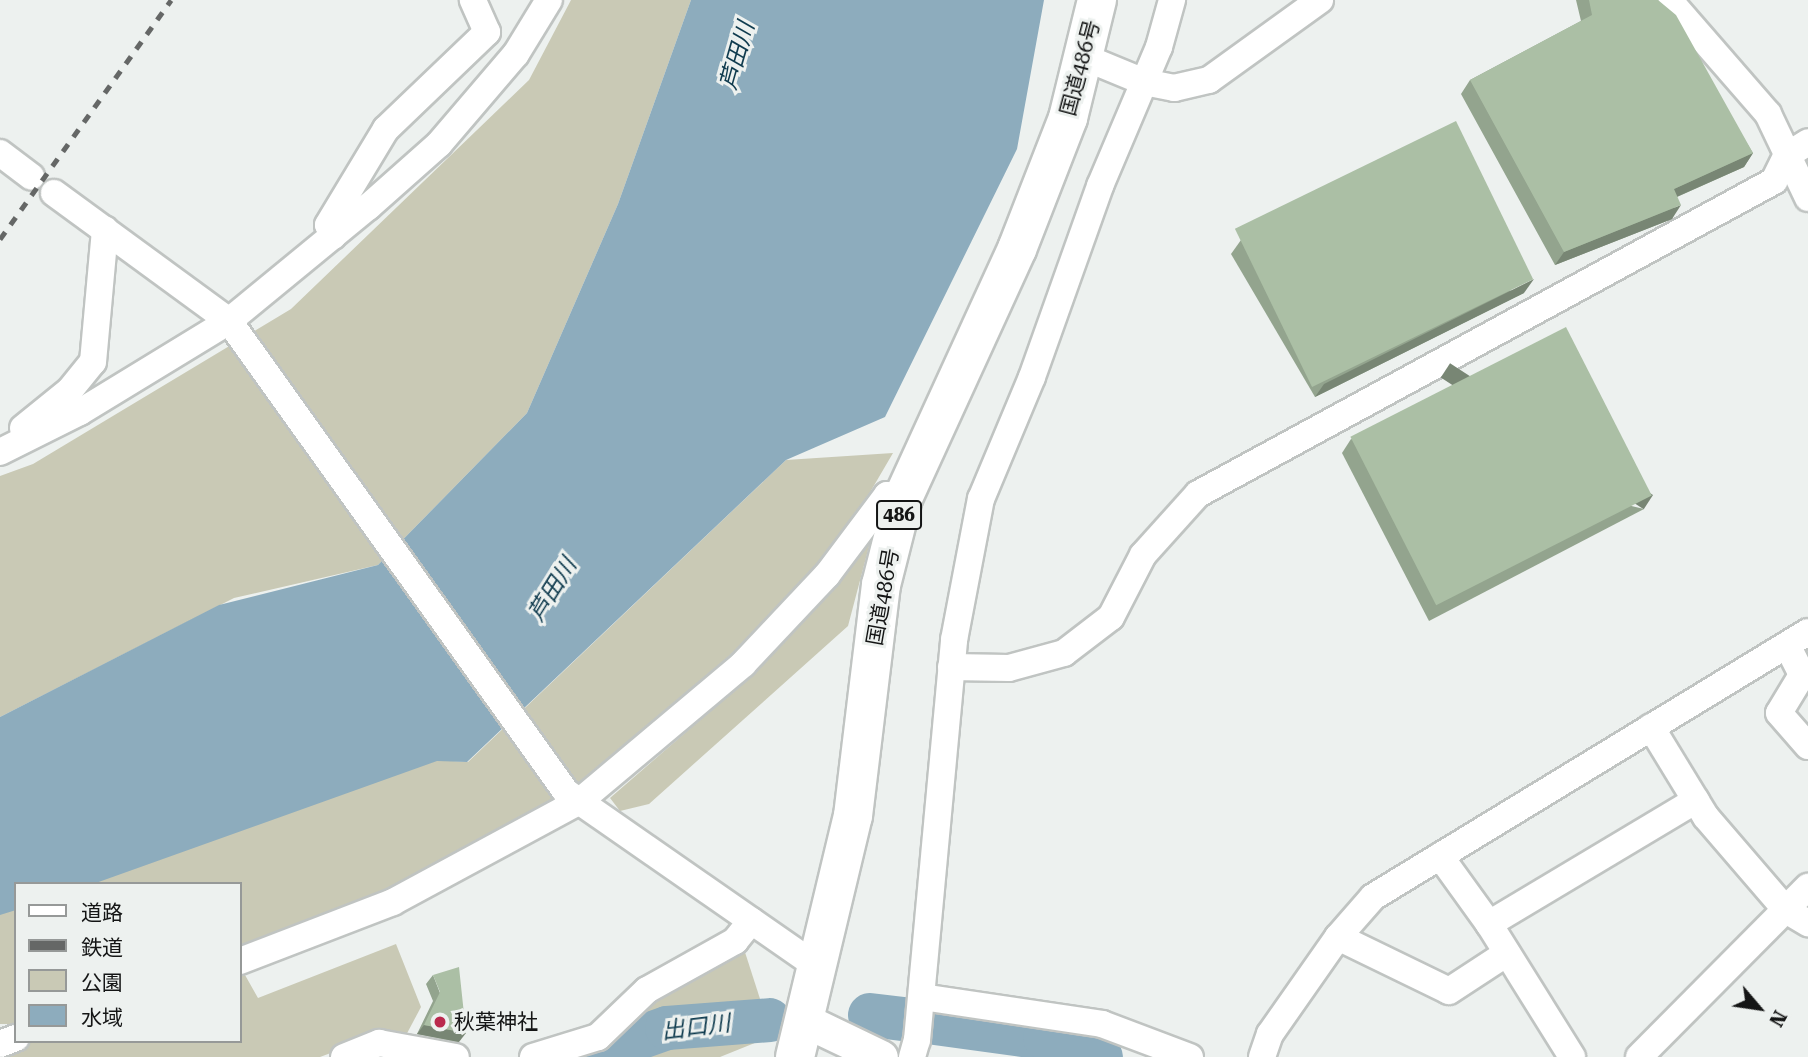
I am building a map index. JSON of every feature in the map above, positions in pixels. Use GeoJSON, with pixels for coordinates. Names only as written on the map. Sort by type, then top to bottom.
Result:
{"type":"FeatureCollection","features":[{"type":"Feature","properties":{"kind":"highway","name":"国道486号"},"geometry":{"type":"LineString","coordinates":[[795,1057],[806,1021],[853,816],[881,586],[903,498],[1017,249],[1086,58],[1097,0]]}},
{"type":"Feature","properties":{"kind":"main road"},"geometry":{"type":"LineString","coordinates":[[806,1021],[881,1057]]}},
{"type":"Feature","properties":{"kind":"street"},"geometry":{"type":"LineString","coordinates":[[333,236],[328,225],[386,129],[487,32],[473,0]]}},
{"type":"Feature","properties":{"kind":"street"},"geometry":{"type":"LineString","coordinates":[[7,448],[80,412],[235,328],[333,236],[439,144],[516,54],[550,0]]}},
{"type":"Feature","properties":{"kind":"street"},"geometry":{"type":"LineString","coordinates":[[915,1049],[951,667],[981,499],[1144,82],[1172,0]]}},
{"type":"Feature","properties":{"kind":"street"},"geometry":{"type":"LineString","coordinates":[[1086,58],[1144,82],[1174,88],[1209,80],[1320,0]]}},
{"type":"Feature","properties":{"kind":"street"},"geometry":{"type":"LineString","coordinates":[[1669,0],[1768,114],[1808,198]]}},
{"type":"Feature","properties":{"kind":"street"},"geometry":{"type":"LineString","coordinates":[[951,667],[1009,668],[1064,653],[1111,617],[1143,555],[1198,494],[1774,181],[1786,156],[1808,142]]}},
{"type":"Feature","properties":{"kind":"street"},"geometry":{"type":"LineString","coordinates":[[0,153],[32,176]]}},
{"type":"Feature","properties":{"kind":"street"},"geometry":{"type":"LineString","coordinates":[[54,193],[235,328],[573,796],[818,967]]}},
{"type":"Feature","properties":{"kind":"street"},"geometry":{"type":"LineString","coordinates":[[7,448],[17,433],[70,390],[93,362],[105,230]]}},
{"type":"Feature","properties":{"kind":"street"},"geometry":{"type":"LineString","coordinates":[[242,960],[393,902],[573,796],[743,664],[827,575],[887,495],[903,498]]}},
{"type":"Feature","properties":{"kind":"street"},"geometry":{"type":"LineString","coordinates":[[1262,1057],[1270,1034],[1338,937],[1373,897],[1797,638],[1802,675],[1779,713],[1808,746]]}},
{"type":"Feature","properties":{"kind":"street"},"geometry":{"type":"LineString","coordinates":[[1651,727],[1696,800],[1797,917]]}},
{"type":"Feature","properties":{"kind":"street"},"geometry":{"type":"LineString","coordinates":[[1489,924],[1696,800]]}},
{"type":"Feature","properties":{"kind":"street"},"geometry":{"type":"LineString","coordinates":[[1440,856],[1489,924],[1572,1057]]}},
{"type":"Feature","properties":{"kind":"street"},"geometry":{"type":"LineString","coordinates":[[1639,1057],[1797,917],[1808,887]]}},
{"type":"Feature","properties":{"kind":"street"},"geometry":{"type":"LineString","coordinates":[[533,1057],[598,1037],[647,990],[735,942],[751,920]]}},
{"type":"Feature","properties":{"kind":"street"},"geometry":{"type":"LineString","coordinates":[[1338,937],[1449,991],[1507,953]]}},
{"type":"Feature","properties":{"kind":"street"},"geometry":{"type":"LineString","coordinates":[[922,997],[1102,1024],[1190,1057]]}},
{"type":"Feature","properties":{"kind":"street"},"geometry":{"type":"LineString","coordinates":[[344,1057],[379,1043],[456,1057]]}},
{"type":"Feature","properties":{"kind":"green space"},"geometry":{"type":"Polygon","coordinates":[[[571,0],[691,0],[618,204],[527,413],[378,565],[234,598],[0,717],[0,476],[33,464],[291,309],[529,80],[571,0]]]}},
{"type":"Feature","properties":{"kind":"green space"},"geometry":{"type":"Polygon","coordinates":[[[893,453],[848,530],[746,648],[603,768],[545,809],[396,887],[242,948],[242,882],[51,882],[437,760],[468,762],[786,460],[893,453]]]}},
{"type":"Feature","properties":{"kind":"green space"},"geometry":{"type":"Polygon","coordinates":[[[872,535],[848,626],[649,804],[620,811],[610,798],[700,720],[872,535]]]}},
{"type":"Feature","properties":{"kind":"green space"},"geometry":{"type":"Polygon","coordinates":[[[0,893],[14,893],[14,1024],[0,1024],[0,893]]]}},
{"type":"Feature","properties":{"kind":"green space"},"geometry":{"type":"Polygon","coordinates":[[[396,944],[421,1007],[404,1039],[379,1035],[320,1057],[0,1057],[0,1052],[30,1043],[242,1043],[242,976],[245,975],[258,998],[396,944]]]}},
{"type":"Feature","properties":{"kind":"green space"},"geometry":{"type":"Polygon","coordinates":[[[743,946],[772,1036],[720,1057],[561,1057],[743,946]]]}},
{"type":"Feature","properties":{"kind":"water","name":"芦田川"},"geometry":{"type":"Polygon","coordinates":[[[691,0],[1044,0],[1017,149],[885,417],[786,460],[467,762],[437,761],[99,882],[14,882],[14,911],[0,915],[0,717],[219,605],[378,565],[527,413],[618,204],[691,0]]]}},
{"type":"Feature","properties":{"kind":"building"},"geometry":{"type":"Polygon","coordinates":[[[1589,0],[1658,0],[1676,15],[1753,153],[1674,189],[1681,205],[1564,252],[1470,80],[1592,15],[1589,0]]]}},
{"type":"Feature","properties":{"kind":"building"},"geometry":{"type":"Polygon","coordinates":[[[1456,121],[1533,279],[1312,387],[1235,229],[1456,121]]]}},
{"type":"Feature","properties":{"kind":"building"},"geometry":{"type":"Polygon","coordinates":[[[1566,327],[1652,495],[1436,605],[1350,437],[1566,327]]]}},
{"type":"Feature","properties":{"kind":"building"},"geometry":{"type":"Polygon","coordinates":[[[459,967],[466,1033],[424,1025],[440,992],[433,975],[459,967]]]}},
{"type":"Feature","properties":{"kind":"waterway","name":"出口川"},"geometry":{"type":"LineString","coordinates":[[870,1015],[904,1019]]}},
{"type":"Feature","properties":{"kind":"waterway","name":"出口川"},"geometry":{"type":"LineString","coordinates":[[585,1057],[667,1028],[770,1020]]}},
{"type":"Feature","properties":{"kind":"waterway","name":"出口川"},"geometry":{"type":"LineString","coordinates":[[935,1023],[1045,1038],[1101,1057]]}},
{"type":"Feature","properties":{"kind":"railway"},"geometry":{"type":"LineString","coordinates":[[0,239],[171,0]]}},
{"type":"Feature","properties":{"kind":"place","name":"秋葉神社"},"geometry":{"type":"Point","coordinates":[440,1022]}}]}
